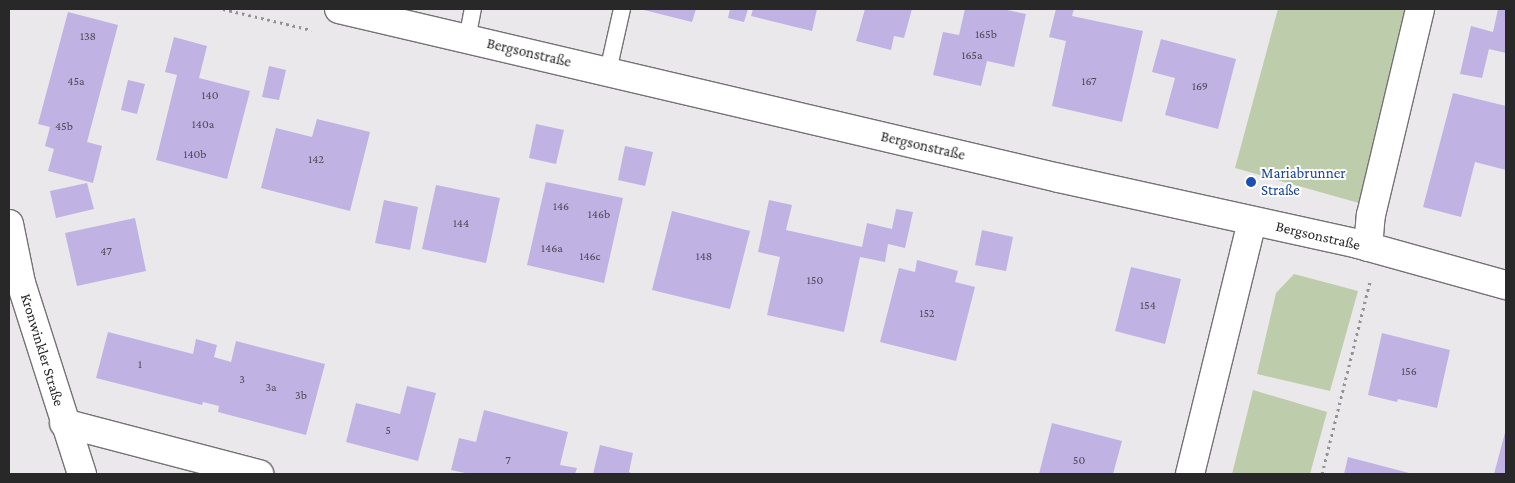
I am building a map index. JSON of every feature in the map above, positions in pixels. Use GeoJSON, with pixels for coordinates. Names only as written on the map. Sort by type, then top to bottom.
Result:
{"type":"FeatureCollection","features":[{"type":"Feature","properties":{"kind":"street","name":"Bergsonstraße"},"geometry":{"type":"LineString","coordinates":[[339,9],[1368,247],[1506,285]]}},
{"type":"Feature","properties":{"kind":"street"},"geometry":{"type":"LineString","coordinates":[[1368,247],[1370,215],[1420,9]]}},
{"type":"Feature","properties":{"kind":"street"},"geometry":{"type":"LineString","coordinates":[[1190,474],[1252,221]]}},
{"type":"Feature","properties":{"kind":"street","name":"Kronwinkler Straße"},"geometry":{"type":"LineString","coordinates":[[9,224],[21,283],[64,423],[82,474]]}},
{"type":"Feature","properties":{"kind":"street"},"geometry":{"type":"LineString","coordinates":[[64,423],[259,474]]}},
{"type":"Feature","properties":{"kind":"lane"},"geometry":{"type":"LineString","coordinates":[[466,39],[473,9]]}},
{"type":"Feature","properties":{"kind":"lane"},"geometry":{"type":"LineString","coordinates":[[608,71],[622,9]]}},
{"type":"Feature","properties":{"kind":"path"},"geometry":{"type":"LineString","coordinates":[[1322,474],[1371,279]]}},
{"type":"Feature","properties":{"kind":"green space"},"geometry":{"type":"Polygon","coordinates":[[[1278,9],[1412,9],[1359,203],[1235,168],[1278,9]]]}},
{"type":"Feature","properties":{"kind":"green space"},"geometry":{"type":"Polygon","coordinates":[[[1294,274],[1358,291],[1330,391],[1257,374],[1276,293],[1294,274]]]}},
{"type":"Feature","properties":{"kind":"green space"},"geometry":{"type":"Polygon","coordinates":[[[1253,390],[1327,412],[1310,474],[1232,474],[1253,390]]]}},
{"type":"Feature","properties":{"kind":"building"},"geometry":{"type":"Polygon","coordinates":[[[640,9],[696,9],[692,22],[640,9]]]}},
{"type":"Feature","properties":{"kind":"building"},"geometry":{"type":"Polygon","coordinates":[[[730,9],[748,9],[744,22],[728,18],[730,9]]]}},
{"type":"Feature","properties":{"kind":"building"},"geometry":{"type":"Polygon","coordinates":[[[753,9],[817,9],[812,31],[751,16],[753,9]]]}},
{"type":"Feature","properties":{"kind":"building"},"geometry":{"type":"Polygon","coordinates":[[[865,9],[912,9],[904,38],[894,36],[891,50],[856,41],[865,9]]]}},
{"type":"Feature","properties":{"kind":"building"},"geometry":{"type":"Polygon","coordinates":[[[965,9],[1002,9],[1026,14],[1014,67],[987,61],[981,86],[933,75],[943,32],[959,35],[965,9]]]}},
{"type":"Feature","properties":{"kind":"building"},"geometry":{"type":"Polygon","coordinates":[[[1056,9],[1074,9],[1072,16],[1143,31],[1122,122],[1052,106],[1066,41],[1049,37],[1056,9]]]}},
{"type":"Feature","properties":{"kind":"building"},"geometry":{"type":"Polygon","coordinates":[[[1498,9],[1506,9],[1506,53],[1489,49],[1482,78],[1460,74],[1471,26],[1493,32],[1498,9]]]}},
{"type":"Feature","properties":{"kind":"building"},"geometry":{"type":"Polygon","coordinates":[[[68,12],[118,25],[87,142],[102,146],[93,183],[48,171],[54,149],[45,146],[50,127],[38,124],[68,12]]]}},
{"type":"Feature","properties":{"kind":"building"},"geometry":{"type":"Polygon","coordinates":[[[174,37],[207,46],[199,78],[250,91],[227,179],[156,160],[177,75],[165,72],[174,37]]]}},
{"type":"Feature","properties":{"kind":"building"},"geometry":{"type":"Polygon","coordinates":[[[1161,39],[1236,59],[1218,129],[1165,115],[1175,78],[1152,72],[1161,39]]]}},
{"type":"Feature","properties":{"kind":"building"},"geometry":{"type":"Polygon","coordinates":[[[269,66],[286,70],[279,100],[262,97],[269,66]]]}},
{"type":"Feature","properties":{"kind":"building"},"geometry":{"type":"Polygon","coordinates":[[[128,80],[145,84],[137,114],[121,110],[128,80]]]}},
{"type":"Feature","properties":{"kind":"building"},"geometry":{"type":"Polygon","coordinates":[[[1453,93],[1506,106],[1506,170],[1475,162],[1461,217],[1423,207],[1453,93]]]}},
{"type":"Feature","properties":{"kind":"building"},"geometry":{"type":"Polygon","coordinates":[[[317,119],[370,132],[350,211],[261,188],[276,128],[312,137],[317,119]]]}},
{"type":"Feature","properties":{"kind":"building"},"geometry":{"type":"Polygon","coordinates":[[[536,124],[564,130],[556,164],[529,158],[536,124]]]}},
{"type":"Feature","properties":{"kind":"building"},"geometry":{"type":"Polygon","coordinates":[[[625,146],[653,152],[645,186],[618,180],[625,146]]]}},
{"type":"Feature","properties":{"kind":"building"},"geometry":{"type":"Polygon","coordinates":[[[546,182],[623,198],[604,283],[527,265],[546,182]]]}},
{"type":"Feature","properties":{"kind":"building"},"geometry":{"type":"Polygon","coordinates":[[[87,183],[94,209],[56,218],[50,191],[87,183]]]}},
{"type":"Feature","properties":{"kind":"building"},"geometry":{"type":"Polygon","coordinates":[[[436,185],[500,198],[486,263],[422,249],[436,185]]]}},
{"type":"Feature","properties":{"kind":"building"},"geometry":{"type":"Polygon","coordinates":[[[384,200],[418,207],[410,250],[375,243],[384,200]]]}},
{"type":"Feature","properties":{"kind":"building"},"geometry":{"type":"Polygon","coordinates":[[[769,200],[792,205],[786,230],[862,247],[867,223],[892,229],[896,209],[913,212],[905,248],[888,244],[885,262],[860,257],[844,332],[767,315],[780,257],[758,252],[769,200]]]}},
{"type":"Feature","properties":{"kind":"building"},"geometry":{"type":"Polygon","coordinates":[[[672,211],[750,231],[730,309],[652,290],[672,211]]]}},
{"type":"Feature","properties":{"kind":"building"},"geometry":{"type":"Polygon","coordinates":[[[135,218],[146,271],[77,286],[65,233],[135,218]]]}},
{"type":"Feature","properties":{"kind":"building"},"geometry":{"type":"Polygon","coordinates":[[[982,230],[1013,237],[1006,271],[975,265],[982,230]]]}},
{"type":"Feature","properties":{"kind":"building"},"geometry":{"type":"Polygon","coordinates":[[[917,260],[958,271],[955,282],[975,287],[956,361],[880,342],[899,268],[915,272],[917,260]]]}},
{"type":"Feature","properties":{"kind":"building"},"geometry":{"type":"Polygon","coordinates":[[[1131,267],[1181,279],[1165,344],[1115,331],[1131,267]]]}},
{"type":"Feature","properties":{"kind":"building"},"geometry":{"type":"Polygon","coordinates":[[[108,332],[193,354],[196,339],[217,345],[214,357],[231,362],[236,341],[325,364],[306,435],[218,412],[219,406],[203,402],[202,405],[96,378],[108,332]]]}},
{"type":"Feature","properties":{"kind":"building"},"geometry":{"type":"Polygon","coordinates":[[[1382,333],[1450,350],[1437,408],[1398,399],[1397,402],[1368,395],[1382,333]]]}},
{"type":"Feature","properties":{"kind":"building"},"geometry":{"type":"Polygon","coordinates":[[[407,386],[436,393],[418,461],[346,442],[356,403],[400,414],[407,386]]]}},
{"type":"Feature","properties":{"kind":"building"},"geometry":{"type":"Polygon","coordinates":[[[484,410],[568,432],[560,465],[577,468],[575,474],[470,474],[451,470],[459,438],[476,442],[484,410]]]}},
{"type":"Feature","properties":{"kind":"building"},"geometry":{"type":"Polygon","coordinates":[[[1052,423],[1122,441],[1113,474],[1039,474],[1052,423]]]}},
{"type":"Feature","properties":{"kind":"building"},"geometry":{"type":"Polygon","coordinates":[[[1506,429],[1506,474],[1494,474],[1506,429]]]}},
{"type":"Feature","properties":{"kind":"building"},"geometry":{"type":"Polygon","coordinates":[[[600,445],[633,453],[629,472],[633,474],[593,474],[600,445]]]}},
{"type":"Feature","properties":{"kind":"building"},"geometry":{"type":"Polygon","coordinates":[[[1348,457],[1413,474],[1344,474],[1348,457]]]}},
{"type":"Feature","properties":{"kind":"place","name":"Mariabrunner Straße"},"geometry":{"type":"Point","coordinates":[1251,182]}}]}
